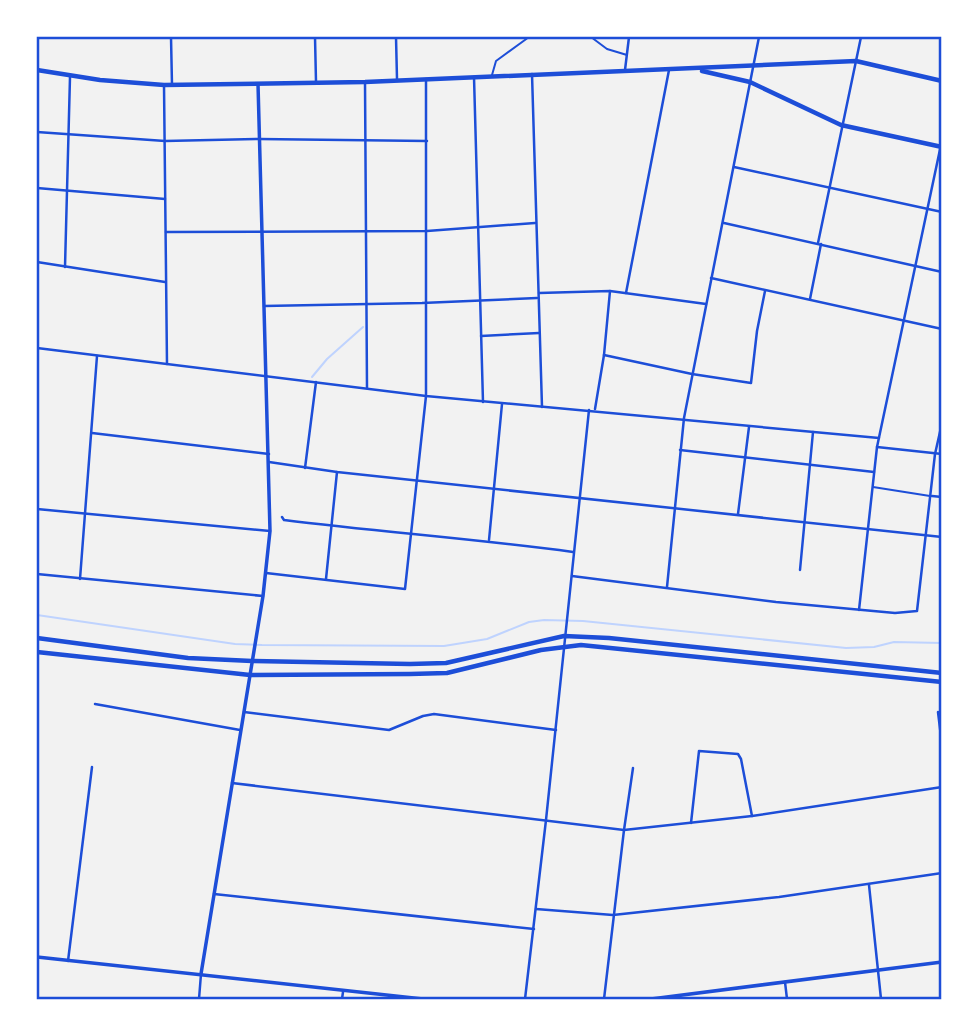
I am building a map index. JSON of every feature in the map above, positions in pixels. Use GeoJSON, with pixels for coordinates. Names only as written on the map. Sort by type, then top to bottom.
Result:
{"type":"FeatureCollection","features":[{"type":"Feature","properties":{"kind":"main road"},"geometry":{"type":"LineString","coordinates":[[37,70],[70,76],[172,85],[365,82],[856,61],[942,80]]}},
{"type":"Feature","properties":{"kind":"main road"},"geometry":{"type":"LineString","coordinates":[[684,70],[708,72],[750,82],[841,125],[941,147]]}},
{"type":"Feature","properties":{"kind":"main road"},"geometry":{"type":"LineString","coordinates":[[37,638],[186,657],[411,664],[446,663],[564,636],[620,638],[942,673]]}},
{"type":"Feature","properties":{"kind":"main road"},"geometry":{"type":"LineString","coordinates":[[37,651],[250,675],[410,674],[447,673],[541,650],[581,645],[942,682]]}},
{"type":"Feature","properties":{"kind":"main road"},"geometry":{"type":"LineString","coordinates":[[743,661],[744,651]]}},
{"type":"Feature","properties":{"kind":"main road"},"geometry":{"type":"LineString","coordinates":[[186,657],[201,670]]}},
{"type":"Feature","properties":{"kind":"main road"},"geometry":{"type":"LineString","coordinates":[[919,680],[920,671]]}},
{"type":"Feature","properties":{"kind":"street"},"geometry":{"type":"LineString","coordinates":[[171,37],[172,85]]}},
{"type":"Feature","properties":{"kind":"street"},"geometry":{"type":"LineString","coordinates":[[315,37],[316,82]]}},
{"type":"Feature","properties":{"kind":"street"},"geometry":{"type":"LineString","coordinates":[[396,37],[397,80]]}},
{"type":"Feature","properties":{"kind":"street"},"geometry":{"type":"LineString","coordinates":[[625,70],[629,37]]}},
{"type":"Feature","properties":{"kind":"street"},"geometry":{"type":"LineString","coordinates":[[667,587],[684,418],[759,37]]}},
{"type":"Feature","properties":{"kind":"street"},"geometry":{"type":"LineString","coordinates":[[809,300],[841,125],[861,37]]}},
{"type":"Feature","properties":{"kind":"street"},"geometry":{"type":"LineString","coordinates":[[626,293],[669,70]]}},
{"type":"Feature","properties":{"kind":"street"},"geometry":{"type":"LineString","coordinates":[[532,74],[542,407]]}},
{"type":"Feature","properties":{"kind":"street"},"geometry":{"type":"LineString","coordinates":[[65,267],[70,76]]}},
{"type":"Feature","properties":{"kind":"street"},"geometry":{"type":"LineString","coordinates":[[474,77],[483,402]]}},
{"type":"Feature","properties":{"kind":"street"},"geometry":{"type":"LineString","coordinates":[[266,573],[405,589],[426,396],[426,79]]}},
{"type":"Feature","properties":{"kind":"street"},"geometry":{"type":"LineString","coordinates":[[365,82],[367,388]]}},
{"type":"Feature","properties":{"kind":"street"},"geometry":{"type":"LineString","coordinates":[[200,999],[201,974],[263,596],[270,531],[258,84]]}},
{"type":"Feature","properties":{"kind":"street"},"geometry":{"type":"LineString","coordinates":[[164,85],[167,364]]}},
{"type":"Feature","properties":{"kind":"street"},"geometry":{"type":"LineString","coordinates":[[37,132],[164,141],[427,141]]}},
{"type":"Feature","properties":{"kind":"street"},"geometry":{"type":"LineString","coordinates":[[859,610],[877,447],[942,140]]}},
{"type":"Feature","properties":{"kind":"street"},"geometry":{"type":"LineString","coordinates":[[734,167],[942,212]]}},
{"type":"Feature","properties":{"kind":"street"},"geometry":{"type":"LineString","coordinates":[[37,188],[165,199]]}},
{"type":"Feature","properties":{"kind":"street"},"geometry":{"type":"LineString","coordinates":[[166,232],[427,231],[535,223]]}},
{"type":"Feature","properties":{"kind":"street"},"geometry":{"type":"LineString","coordinates":[[722,223],[942,272]]}},
{"type":"Feature","properties":{"kind":"street"},"geometry":{"type":"LineString","coordinates":[[37,262],[166,282]]}},
{"type":"Feature","properties":{"kind":"street"},"geometry":{"type":"LineString","coordinates":[[711,278],[942,329]]}},
{"type":"Feature","properties":{"kind":"street"},"geometry":{"type":"LineString","coordinates":[[604,355],[692,374],[751,383],[765,290]]}},
{"type":"Feature","properties":{"kind":"street"},"geometry":{"type":"LineString","coordinates":[[595,410],[610,291]]}},
{"type":"Feature","properties":{"kind":"street"},"geometry":{"type":"LineString","coordinates":[[538,293],[610,291],[706,304]]}},
{"type":"Feature","properties":{"kind":"street"},"geometry":{"type":"LineString","coordinates":[[264,306],[538,298]]}},
{"type":"Feature","properties":{"kind":"street"},"geometry":{"type":"LineString","coordinates":[[481,336],[539,333]]}},
{"type":"Feature","properties":{"kind":"street"},"geometry":{"type":"LineString","coordinates":[[37,348],[426,396],[879,438]]}},
{"type":"Feature","properties":{"kind":"street"},"geometry":{"type":"LineString","coordinates":[[80,580],[97,356]]}},
{"type":"Feature","properties":{"kind":"street"},"geometry":{"type":"LineString","coordinates":[[305,468],[316,382]]}},
{"type":"Feature","properties":{"kind":"street"},"geometry":{"type":"LineString","coordinates":[[489,541],[502,404]]}},
{"type":"Feature","properties":{"kind":"street"},"geometry":{"type":"LineString","coordinates":[[525,999],[589,410]]}},
{"type":"Feature","properties":{"kind":"street"},"geometry":{"type":"LineString","coordinates":[[572,576],[859,610],[895,613],[917,611],[935,454],[942,423]]}},
{"type":"Feature","properties":{"kind":"street"},"geometry":{"type":"LineString","coordinates":[[738,515],[749,427]]}},
{"type":"Feature","properties":{"kind":"street"},"geometry":{"type":"LineString","coordinates":[[800,570],[813,432]]}},
{"type":"Feature","properties":{"kind":"street"},"geometry":{"type":"LineString","coordinates":[[91,433],[269,454]]}},
{"type":"Feature","properties":{"kind":"street"},"geometry":{"type":"LineString","coordinates":[[877,447],[942,454]]}},
{"type":"Feature","properties":{"kind":"street"},"geometry":{"type":"LineString","coordinates":[[680,450],[874,471]]}},
{"type":"Feature","properties":{"kind":"street"},"geometry":{"type":"LineString","coordinates":[[269,462],[417,481],[942,537]]}},
{"type":"Feature","properties":{"kind":"street"},"geometry":{"type":"LineString","coordinates":[[326,579],[337,472]]}},
{"type":"Feature","properties":{"kind":"street"},"geometry":{"type":"LineString","coordinates":[[931,496],[942,497]]}},
{"type":"Feature","properties":{"kind":"street"},"geometry":{"type":"LineString","coordinates":[[37,509],[270,531]]}},
{"type":"Feature","properties":{"kind":"street"},"geometry":{"type":"LineString","coordinates":[[282,517],[284,520],[332,526],[573,552]]}},
{"type":"Feature","properties":{"kind":"street"},"geometry":{"type":"LineString","coordinates":[[37,574],[263,596]]}},
{"type":"Feature","properties":{"kind":"street"},"geometry":{"type":"LineString","coordinates":[[410,674],[411,664]]}},
{"type":"Feature","properties":{"kind":"street"},"geometry":{"type":"LineString","coordinates":[[95,704],[240,730]]}},
{"type":"Feature","properties":{"kind":"street"},"geometry":{"type":"LineString","coordinates":[[244,712],[389,730],[434,714],[556,730]]}},
{"type":"Feature","properties":{"kind":"street"},"geometry":{"type":"LineString","coordinates":[[938,712],[942,745]]}},
{"type":"Feature","properties":{"kind":"street"},"geometry":{"type":"LineString","coordinates":[[691,822],[699,751],[737,754],[741,759],[752,816]]}},
{"type":"Feature","properties":{"kind":"street"},"geometry":{"type":"LineString","coordinates":[[68,961],[92,767]]}},
{"type":"Feature","properties":{"kind":"street"},"geometry":{"type":"LineString","coordinates":[[604,999],[633,768]]}},
{"type":"Feature","properties":{"kind":"street"},"geometry":{"type":"LineString","coordinates":[[232,783],[624,830],[752,816],[942,787]]}},
{"type":"Feature","properties":{"kind":"street"},"geometry":{"type":"LineString","coordinates":[[536,909],[613,915],[869,885],[942,873]]}},
{"type":"Feature","properties":{"kind":"street"},"geometry":{"type":"LineString","coordinates":[[869,885],[881,999]]}},
{"type":"Feature","properties":{"kind":"street"},"geometry":{"type":"LineString","coordinates":[[214,894],[534,929]]}},
{"type":"Feature","properties":{"kind":"street"},"geometry":{"type":"LineString","coordinates":[[37,957],[423,999]]}},
{"type":"Feature","properties":{"kind":"street"},"geometry":{"type":"LineString","coordinates":[[651,999],[942,962]]}},
{"type":"Feature","properties":{"kind":"street"},"geometry":{"type":"LineString","coordinates":[[785,982],[787,999]]}},
{"type":"Feature","properties":{"kind":"street"},"geometry":{"type":"LineString","coordinates":[[342,999],[343,992]]}},
{"type":"Feature","properties":{"kind":"street"},"geometry":{"type":"LineString","coordinates":[[708,992],[708,999]]}},
{"type":"Feature","properties":{"kind":"lane"},"geometry":{"type":"LineString","coordinates":[[492,76],[496,61],[529,37]]}},
{"type":"Feature","properties":{"kind":"lane"},"geometry":{"type":"LineString","coordinates":[[591,37],[607,49],[627,55]]}},
{"type":"Feature","properties":{"kind":"lane"},"geometry":{"type":"LineString","coordinates":[[872,487],[931,496]]}},
{"type":"Feature","properties":{"kind":"waterway"},"geometry":{"type":"LineString","coordinates":[[312,377],[327,359],[363,327]]}},
{"type":"Feature","properties":{"kind":"waterway"},"geometry":{"type":"LineString","coordinates":[[37,615],[235,644],[262,645],[444,646],[487,639],[529,622],[544,620],[583,621],[846,648],[874,647],[894,642],[942,643]]}}]}
